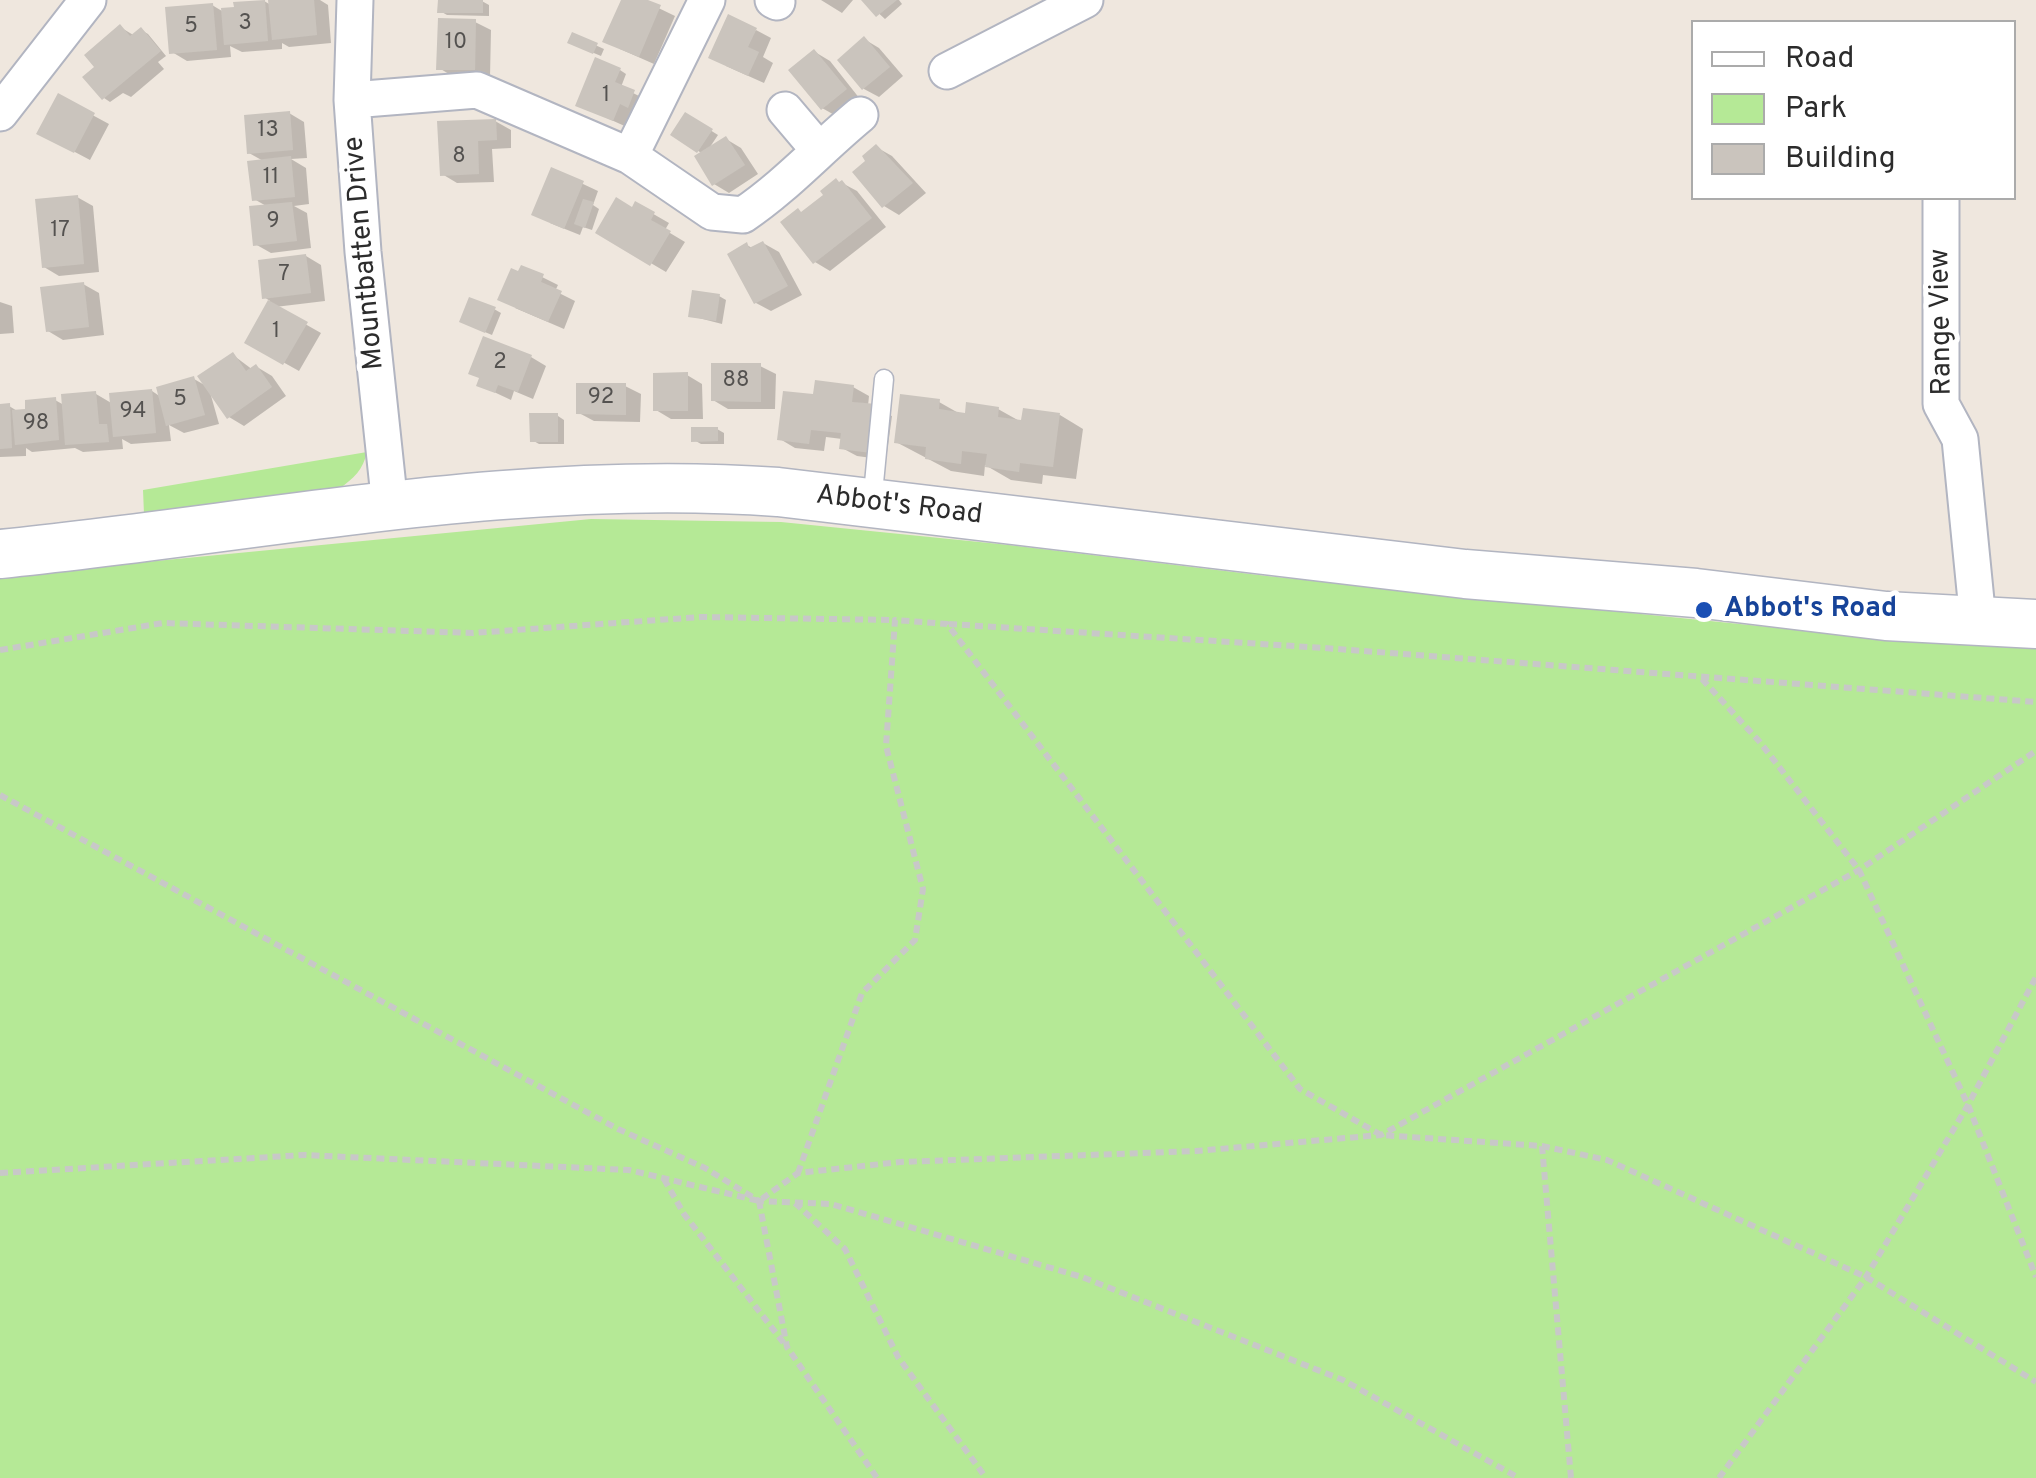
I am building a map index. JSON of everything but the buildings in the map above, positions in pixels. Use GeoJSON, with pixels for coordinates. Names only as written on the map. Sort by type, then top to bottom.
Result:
{"type":"FeatureCollection","features":[{"type":"Feature","properties":{"kind":"street"},"geometry":{"type":"LineString","coordinates":[[0,113],[88,0]]}},
{"type":"Feature","properties":{"kind":"street","name":"Mountbatten Drive"},"geometry":{"type":"LineString","coordinates":[[355,0],[352,100],[363,252],[390,506]]}},
{"type":"Feature","properties":{"kind":"street"},"geometry":{"type":"LineString","coordinates":[[630,156],[707,0]]}},
{"type":"Feature","properties":{"kind":"street"},"geometry":{"type":"LineString","coordinates":[[947,71],[1084,0]]}},
{"type":"Feature","properties":{"kind":"street"},"geometry":{"type":"LineString","coordinates":[[352,100],[476,90],[630,156],[712,212],[742,215],[792,177],[818,149],[860,115]]}},
{"type":"Feature","properties":{"kind":"street"},"geometry":{"type":"LineString","coordinates":[[785,110],[818,149]]}},
{"type":"Feature","properties":{"kind":"street","name":"Range View"},"geometry":{"type":"LineString","coordinates":[[1941,200],[1941,404],[1960,439],[1978,621]]}},
{"type":"Feature","properties":{"kind":"street","name":"Abbot's Road"},"geometry":{"type":"LineString","coordinates":[[0,554],[390,506],[594,488],[699,486],[1465,574],[1696,593],[1886,616],[2036,624]]}},
{"type":"Feature","properties":{"kind":"lane"},"geometry":{"type":"LineString","coordinates":[[872,504],[884,378]]}},
{"type":"Feature","properties":{"kind":"path"},"geometry":{"type":"LineString","coordinates":[[0,650],[162,623],[473,634],[701,617],[895,620],[2036,702]]}},
{"type":"Feature","properties":{"kind":"path"},"geometry":{"type":"LineString","coordinates":[[798,1173],[862,994],[915,940],[923,890],[886,746],[895,620]]}},
{"type":"Feature","properties":{"kind":"path"},"geometry":{"type":"LineString","coordinates":[[948,624],[1300,1088],[1381,1135]]}},
{"type":"Feature","properties":{"kind":"path"},"geometry":{"type":"LineString","coordinates":[[1701,678],[1759,741],[1859,870],[1968,1105],[2036,1277]]}},
{"type":"Feature","properties":{"kind":"path"},"geometry":{"type":"LineString","coordinates":[[1381,1135],[1859,870],[2036,750]]}},
{"type":"Feature","properties":{"kind":"path"},"geometry":{"type":"LineString","coordinates":[[0,795],[618,1130],[705,1168],[759,1201],[787,1346]]}},
{"type":"Feature","properties":{"kind":"path"},"geometry":{"type":"LineString","coordinates":[[1719,1478],[1866,1277],[1968,1105],[2036,976]]}},
{"type":"Feature","properties":{"kind":"path"},"geometry":{"type":"LineString","coordinates":[[759,1201],[798,1173],[900,1162],[1196,1151],[1381,1135],[1542,1146],[1607,1160],[1866,1277],[2036,1382]]}},
{"type":"Feature","properties":{"kind":"path"},"geometry":{"type":"LineString","coordinates":[[1542,1146],[1571,1478]]}},
{"type":"Feature","properties":{"kind":"path"},"geometry":{"type":"LineString","coordinates":[[0,1173],[304,1155],[629,1170],[759,1201],[831,1204],[1082,1277],[1343,1380],[1519,1478]]}},
{"type":"Feature","properties":{"kind":"path"},"geometry":{"type":"LineString","coordinates":[[663,1178],[684,1214],[787,1346],[877,1478]]}},
{"type":"Feature","properties":{"kind":"path"},"geometry":{"type":"LineString","coordinates":[[794,1202],[845,1249],[898,1357],[986,1478]]}},
{"type":"Feature","properties":{"kind":"green space"},"geometry":{"type":"Polygon","coordinates":[[[367,452],[357,473],[339,489],[144,514],[143,490],[367,452]]]}},
{"type":"Feature","properties":{"kind":"green space"},"geometry":{"type":"Polygon","coordinates":[[[591,519],[781,522],[1838,634],[2036,646],[2036,1478],[0,1478],[0,576],[591,519]]]}},
{"type":"Feature","properties":{"kind":"place","name":"Abbot's Road"},"geometry":{"type":"Point","coordinates":[1704,610]}}]}
